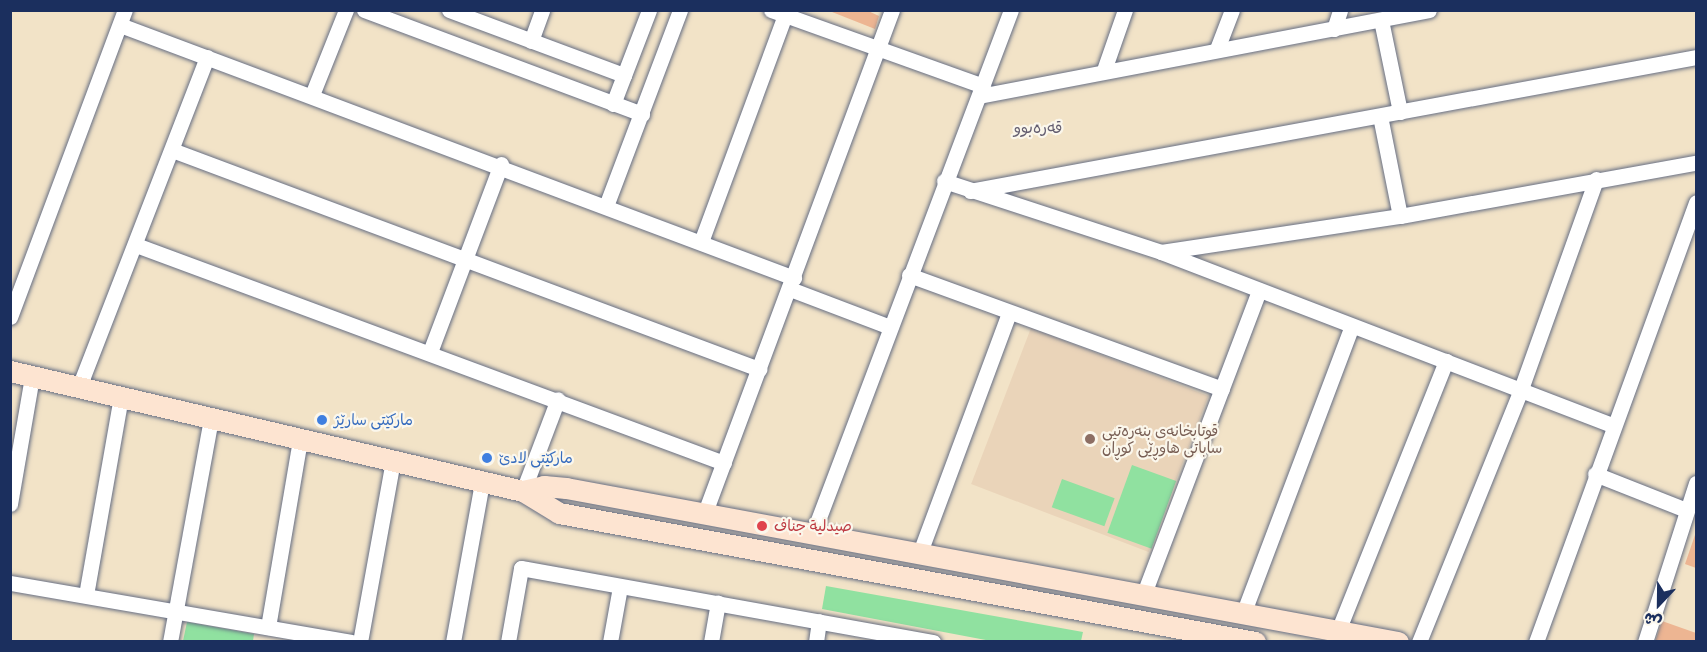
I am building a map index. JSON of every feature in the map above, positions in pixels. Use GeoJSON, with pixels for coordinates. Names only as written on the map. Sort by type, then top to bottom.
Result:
{"type":"FeatureCollection","features":[{"type":"Feature","properties":{"kind":"street"},"geometry":{"type":"LineString","coordinates":[[312,95],[346,10]]}},
{"type":"Feature","properties":{"kind":"street"},"geometry":{"type":"LineString","coordinates":[[363,10],[642,114]]}},
{"type":"Feature","properties":{"kind":"street"},"geometry":{"type":"LineString","coordinates":[[449,10],[624,75]]}},
{"type":"Feature","properties":{"kind":"street"},"geometry":{"type":"LineString","coordinates":[[531,42],[542,10]]}},
{"type":"Feature","properties":{"kind":"street"},"geometry":{"type":"LineString","coordinates":[[613,104],[649,10]]}},
{"type":"Feature","properties":{"kind":"street"},"geometry":{"type":"LineString","coordinates":[[606,206],[680,10]]}},
{"type":"Feature","properties":{"kind":"street"},"geometry":{"type":"LineString","coordinates":[[704,515],[892,10]]}},
{"type":"Feature","properties":{"kind":"street"},"geometry":{"type":"LineString","coordinates":[[812,536],[944,181],[1011,10]]}},
{"type":"Feature","properties":{"kind":"street"},"geometry":{"type":"LineString","coordinates":[[1104,70],[1125,10]]}},
{"type":"Feature","properties":{"kind":"street"},"geometry":{"type":"LineString","coordinates":[[1218,49],[1232,10]]}},
{"type":"Feature","properties":{"kind":"street"},"geometry":{"type":"LineString","coordinates":[[1334,29],[1340,10]]}},
{"type":"Feature","properties":{"kind":"street"},"geometry":{"type":"LineString","coordinates":[[701,242],[781,12],[878,48],[980,91],[1334,29],[1429,10]]}},
{"type":"Feature","properties":{"kind":"street"},"geometry":{"type":"LineString","coordinates":[[10,317],[123,18],[207,57],[501,165],[701,242],[890,327]]}},
{"type":"Feature","properties":{"kind":"street"},"geometry":{"type":"LineString","coordinates":[[1381,20],[1400,112]]}},
{"type":"Feature","properties":{"kind":"street"},"geometry":{"type":"LineString","coordinates":[[80,387],[207,57]]}},
{"type":"Feature","properties":{"kind":"street"},"geometry":{"type":"LineString","coordinates":[[970,191],[1696,57]]}},
{"type":"Feature","properties":{"kind":"street"},"geometry":{"type":"LineString","coordinates":[[1380,116],[1400,216]]}},
{"type":"Feature","properties":{"kind":"street"},"geometry":{"type":"LineString","coordinates":[[172,150],[759,369]]}},
{"type":"Feature","properties":{"kind":"street"},"geometry":{"type":"LineString","coordinates":[[1161,252],[1400,216],[1596,179],[1696,163]]}},
{"type":"Feature","properties":{"kind":"street"},"geometry":{"type":"LineString","coordinates":[[430,352],[501,165]]}},
{"type":"Feature","properties":{"kind":"street"},"geometry":{"type":"LineString","coordinates":[[1419,642],[1521,389],[1596,179]]}},
{"type":"Feature","properties":{"kind":"street"},"geometry":{"type":"LineString","coordinates":[[944,181],[1161,252],[1612,425]]}},
{"type":"Feature","properties":{"kind":"street"},"geometry":{"type":"LineString","coordinates":[[1536,642],[1612,425],[1691,232],[1696,202]]}},
{"type":"Feature","properties":{"kind":"street"},"geometry":{"type":"LineString","coordinates":[[136,245],[558,399],[724,463]]}},
{"type":"Feature","properties":{"kind":"street"},"geometry":{"type":"LineString","coordinates":[[909,275],[1222,389]]}},
{"type":"Feature","properties":{"kind":"street"},"geometry":{"type":"LineString","coordinates":[[1143,596],[1259,290]]}},
{"type":"Feature","properties":{"kind":"street"},"geometry":{"type":"LineString","coordinates":[[919,555],[1010,313]]}},
{"type":"Feature","properties":{"kind":"street"},"geometry":{"type":"LineString","coordinates":[[1243,614],[1352,326]]}},
{"type":"Feature","properties":{"kind":"street"},"geometry":{"type":"LineString","coordinates":[[1338,631],[1446,361]]}},
{"type":"Feature","properties":{"kind":"street"},"geometry":{"type":"LineString","coordinates":[[10,371],[523,491],[559,513],[1255,642]]}},
{"type":"Feature","properties":{"kind":"street"},"geometry":{"type":"LineString","coordinates":[[10,504],[32,376]]}},
{"type":"Feature","properties":{"kind":"street"},"geometry":{"type":"LineString","coordinates":[[86,595],[121,397]]}},
{"type":"Feature","properties":{"kind":"street"},"geometry":{"type":"LineString","coordinates":[[523,491],[558,399]]}},
{"type":"Feature","properties":{"kind":"street"},"geometry":{"type":"LineString","coordinates":[[170,642],[211,418]]}},
{"type":"Feature","properties":{"kind":"street"},"geometry":{"type":"LineString","coordinates":[[268,627],[300,439]]}},
{"type":"Feature","properties":{"kind":"street"},"geometry":{"type":"LineString","coordinates":[[360,642],[393,461]]}},
{"type":"Feature","properties":{"kind":"street"},"geometry":{"type":"LineString","coordinates":[[1595,474],[1686,510]]}},
{"type":"Feature","properties":{"kind":"street"},"geometry":{"type":"LineString","coordinates":[[453,642],[482,482]]}},
{"type":"Feature","properties":{"kind":"street"},"geometry":{"type":"LineString","coordinates":[[1645,642],[1696,483]]}},
{"type":"Feature","properties":{"kind":"street"},"geometry":{"type":"LineString","coordinates":[[523,491],[544,486],[566,488],[812,536],[1398,642]]}},
{"type":"Feature","properties":{"kind":"street"},"geometry":{"type":"LineString","coordinates":[[508,642],[521,568],[933,642]]}},
{"type":"Feature","properties":{"kind":"street"},"geometry":{"type":"LineString","coordinates":[[10,583],[351,642]]}},
{"type":"Feature","properties":{"kind":"street"},"geometry":{"type":"LineString","coordinates":[[610,642],[620,587]]}},
{"type":"Feature","properties":{"kind":"street"},"geometry":{"type":"LineString","coordinates":[[1094,613],[1097,588]]}},
{"type":"Feature","properties":{"kind":"street"},"geometry":{"type":"LineString","coordinates":[[711,642],[718,603]]}},
{"type":"Feature","properties":{"kind":"street"},"geometry":{"type":"LineString","coordinates":[[816,642],[819,621]]}},
{"type":"Feature","properties":{"kind":"shaded area","name":"قوتابخانەی بنەڕەتیی ساباتی هاوڕێی کوڕان"},"geometry":{"type":"Polygon","coordinates":[[[1031,328],[1208,396],[1149,552],[971,484],[1031,328]]]}},
{"type":"Feature","properties":{"kind":"green space"},"geometry":{"type":"Polygon","coordinates":[[[1132,465],[1176,481],[1152,549],[1107,533],[1132,465]]]}},
{"type":"Feature","properties":{"kind":"green space"},"geometry":{"type":"Polygon","coordinates":[[[1062,479],[1115,498],[1104,526],[1052,507],[1062,479]]]}},
{"type":"Feature","properties":{"kind":"green space"},"geometry":{"type":"Polygon","coordinates":[[[826,586],[1083,632],[1081,641],[991,641],[822,609],[826,586]]]}},
{"type":"Feature","properties":{"kind":"green space"},"geometry":{"type":"Polygon","coordinates":[[[187,622],[254,634],[253,641],[183,641],[187,622]]]}},
{"type":"Feature","properties":{"kind":"building"},"geometry":{"type":"Polygon","coordinates":[[[827,10],[866,10],[879,16],[875,29],[827,10]]]}},
{"type":"Feature","properties":{"kind":"building"},"geometry":{"type":"Polygon","coordinates":[[[1696,535],[1696,568],[1685,564],[1696,535]]]}},
{"type":"Feature","properties":{"kind":"building"},"geometry":{"type":"Polygon","coordinates":[[[1662,621],[1696,633],[1696,642],[1655,642],[1662,621]]]}},
{"type":"Feature","properties":{"kind":"place","name":"مارکێتی سارێژ"},"geometry":{"type":"Point","coordinates":[322,420]}},
{"type":"Feature","properties":{"kind":"place","name":"قوتابخانەی بنەڕەتیی ساباتی هاوڕێی کوڕان"},"geometry":{"type":"Point","coordinates":[1090,439]}},
{"type":"Feature","properties":{"kind":"place","name":"ماركێتی لادێ"},"geometry":{"type":"Point","coordinates":[487,458]}},
{"type":"Feature","properties":{"kind":"place","name":"صيدلية جناف"},"geometry":{"type":"Point","coordinates":[762,526]}},
{"type":"Feature","properties":{"kind":"district","name":"قەرەبوو"},"geometry":{"type":"Point","coordinates":[1038,127]}}]}
